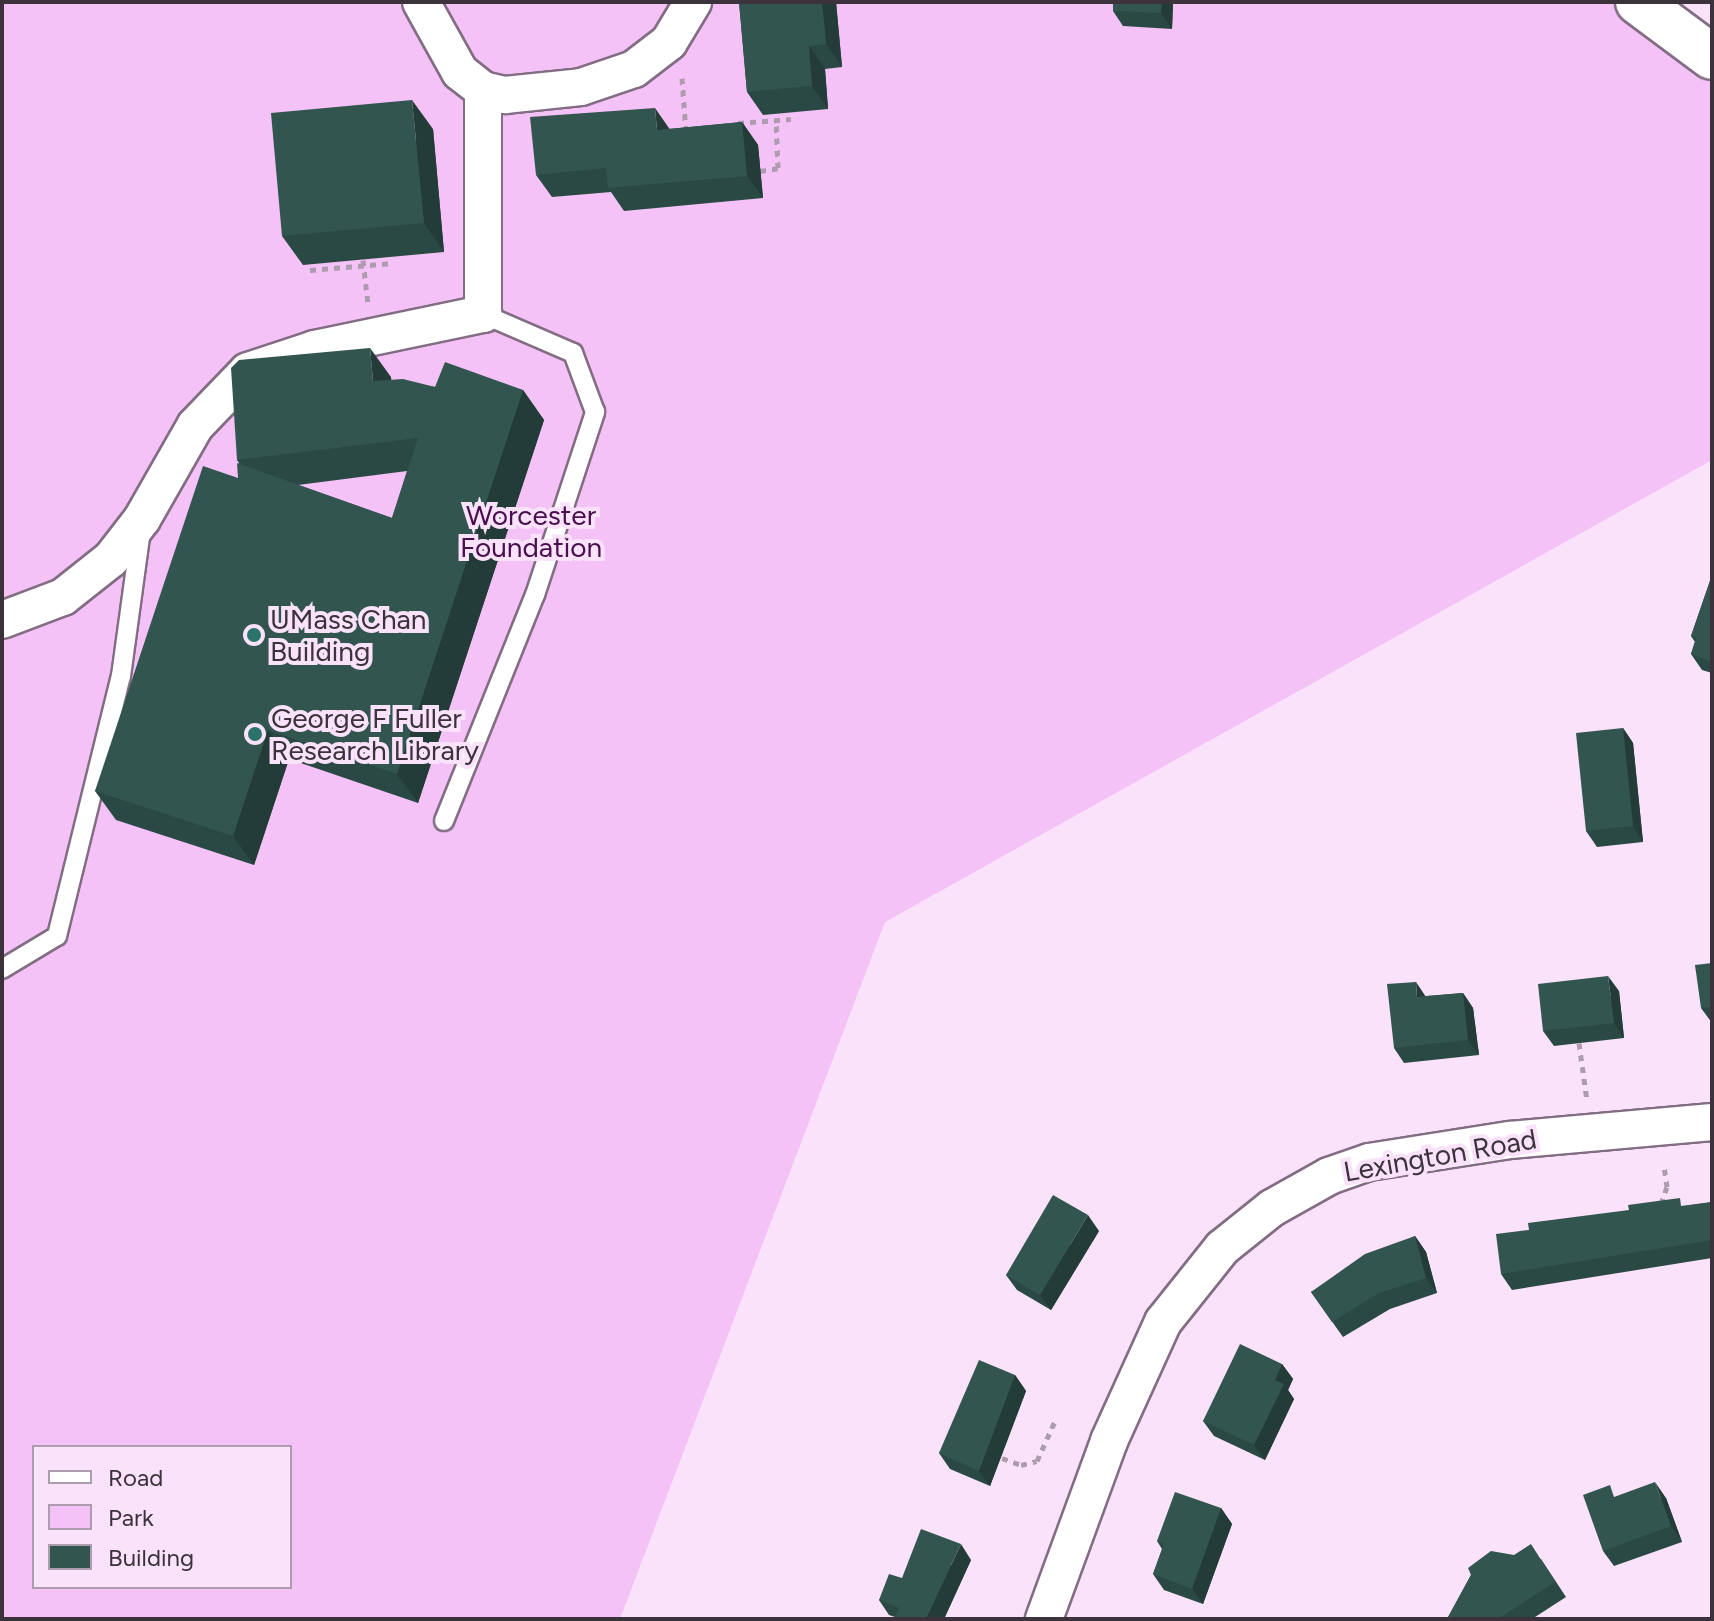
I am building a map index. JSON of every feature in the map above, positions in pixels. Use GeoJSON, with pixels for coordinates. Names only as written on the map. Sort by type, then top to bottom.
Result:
{"type":"FeatureCollection","features":[{"type":"Feature","properties":{"kind":"street"},"geometry":{"type":"LineString","coordinates":[[421,2],[460,72],[483,90],[530,93],[609,80],[652,57],[686,16]]}},
{"type":"Feature","properties":{"kind":"street"},"geometry":{"type":"LineString","coordinates":[[1638,2],[1712,57]]}},
{"type":"Feature","properties":{"kind":"street"},"geometry":{"type":"LineString","coordinates":[[2,620],[63,597],[94,577],[142,519],[195,426],[248,371],[339,343],[483,314],[483,90]]}},
{"type":"Feature","properties":{"kind":"street","name":"Lexington Road"},"geometry":{"type":"LineString","coordinates":[[1044,1619],[1109,1441],[1163,1322],[1222,1248],[1272,1208],[1329,1176],[1369,1162],[1510,1140],[1712,1122]]}},
{"type":"Feature","properties":{"kind":"lane"},"geometry":{"type":"LineString","coordinates":[[444,821],[535,595],[595,412],[573,353],[483,314]]}},
{"type":"Feature","properties":{"kind":"lane"},"geometry":{"type":"LineString","coordinates":[[2,969],[57,936],[121,676],[142,519]]}},
{"type":"Feature","properties":{"kind":"path"},"geometry":{"type":"LineString","coordinates":[[686,16],[686,139]]}},
{"type":"Feature","properties":{"kind":"path"},"geometry":{"type":"LineString","coordinates":[[731,124],[791,119]]}},
{"type":"Feature","properties":{"kind":"path"},"geometry":{"type":"LineString","coordinates":[[760,171],[778,168],[776,120]]}},
{"type":"Feature","properties":{"kind":"path"},"geometry":{"type":"LineString","coordinates":[[685,127],[701,126]]}},
{"type":"Feature","properties":{"kind":"path"},"geometry":{"type":"LineString","coordinates":[[310,270],[393,263]]}},
{"type":"Feature","properties":{"kind":"path"},"geometry":{"type":"LineString","coordinates":[[1579,1043],[1587,1102]]}},
{"type":"Feature","properties":{"kind":"path"},"geometry":{"type":"LineString","coordinates":[[1661,1217],[1667,1187],[1664,1166]]}},
{"type":"Feature","properties":{"kind":"path"},"geometry":{"type":"LineString","coordinates":[[1002,1458],[1021,1465],[1037,1461],[1055,1421]]}},
{"type":"Feature","properties":{"kind":"green space","name":"Worcester Foundation"},"geometry":{"type":"Polygon","coordinates":[[[2,2],[1666,2],[1712,38],[1712,460],[885,922],[620,1619],[2,1619],[2,2]]]}},
{"type":"Feature","properties":{"kind":"building"},"geometry":{"type":"Polygon","coordinates":[[[739,2],[822,2],[826,44],[809,46],[812,86],[747,92],[739,2]]]}},
{"type":"Feature","properties":{"kind":"building"},"geometry":{"type":"Polygon","coordinates":[[[1113,2],[1162,2],[1161,13],[1113,11],[1113,2]]]}},
{"type":"Feature","properties":{"kind":"building"},"geometry":{"type":"Polygon","coordinates":[[[412,100],[424,223],[282,236],[271,113],[412,100]]]}},
{"type":"Feature","properties":{"kind":"building"},"geometry":{"type":"Polygon","coordinates":[[[655,108],[657,130],[742,122],[747,176],[608,188],[606,168],[536,175],[530,117],[655,108]]]}},
{"type":"Feature","properties":{"kind":"building","name":"UMass Chan Building"},"geometry":{"type":"Polygon","coordinates":[[[370,348],[373,381],[403,379],[435,387],[445,362],[523,390],[397,774],[268,730],[233,836],[95,791],[203,466],[238,478],[237,463],[392,518],[418,438],[237,460],[231,368],[239,360],[370,348]]]}},
{"type":"Feature","properties":{"kind":"building"},"geometry":{"type":"Polygon","coordinates":[[[1712,575],[1712,662],[1691,654],[1696,638],[1691,636],[1712,575]]]}},
{"type":"Feature","properties":{"kind":"building"},"geometry":{"type":"Polygon","coordinates":[[[1623,728],[1633,826],[1586,831],[1576,733],[1623,728]]]}},
{"type":"Feature","properties":{"kind":"building"},"geometry":{"type":"Polygon","coordinates":[[[1712,963],[1712,1007],[1701,1008],[1695,965],[1712,963]]]}},
{"type":"Feature","properties":{"kind":"building"},"geometry":{"type":"Polygon","coordinates":[[[1608,976],[1614,1023],[1543,1031],[1538,984],[1608,976]]]}},
{"type":"Feature","properties":{"kind":"building"},"geometry":{"type":"Polygon","coordinates":[[[1416,982],[1417,997],[1463,993],[1468,1040],[1394,1048],[1387,984],[1416,982]]]}},
{"type":"Feature","properties":{"kind":"building"},"geometry":{"type":"Polygon","coordinates":[[[1053,1195],[1088,1215],[1040,1295],[1006,1275],[1053,1195]]]}},
{"type":"Feature","properties":{"kind":"building"},"geometry":{"type":"Polygon","coordinates":[[[1680,1198],[1681,1206],[1712,1202],[1712,1240],[1501,1274],[1496,1234],[1529,1230],[1528,1223],[1629,1210],[1628,1205],[1680,1198]]]}},
{"type":"Feature","properties":{"kind":"building"},"geometry":{"type":"Polygon","coordinates":[[[1415,1236],[1426,1278],[1379,1293],[1332,1322],[1311,1292],[1365,1254],[1415,1236]]]}},
{"type":"Feature","properties":{"kind":"building"},"geometry":{"type":"Polygon","coordinates":[[[1240,1344],[1282,1364],[1275,1380],[1284,1384],[1254,1445],[1203,1421],[1240,1344]]]}},
{"type":"Feature","properties":{"kind":"building"},"geometry":{"type":"Polygon","coordinates":[[[979,1360],[1015,1375],[979,1471],[939,1453],[979,1360]]]}},
{"type":"Feature","properties":{"kind":"building"},"geometry":{"type":"Polygon","coordinates":[[[1655,1482],[1671,1526],[1603,1551],[1583,1495],[1610,1485],[1614,1497],[1655,1482]]]}},
{"type":"Feature","properties":{"kind":"building"},"geometry":{"type":"Polygon","coordinates":[[[1175,1492],[1221,1508],[1192,1589],[1153,1574],[1164,1544],[1157,1541],[1175,1492]]]}},
{"type":"Feature","properties":{"kind":"building"},"geometry":{"type":"Polygon","coordinates":[[[921,1529],[961,1544],[926,1619],[894,1619],[899,1608],[879,1600],[889,1574],[902,1578],[921,1529]]]}},
{"type":"Feature","properties":{"kind":"building"},"geometry":{"type":"Polygon","coordinates":[[[1531,1544],[1555,1582],[1498,1619],[1447,1619],[1471,1575],[1468,1568],[1491,1551],[1514,1555],[1531,1544]]]}},
{"type":"Feature","properties":{"kind":"place","name":"UMass Chan Building"},"geometry":{"type":"Point","coordinates":[254,635]}},
{"type":"Feature","properties":{"kind":"place","name":"George F Fuller Research Library"},"geometry":{"type":"Point","coordinates":[255,734]}}]}
